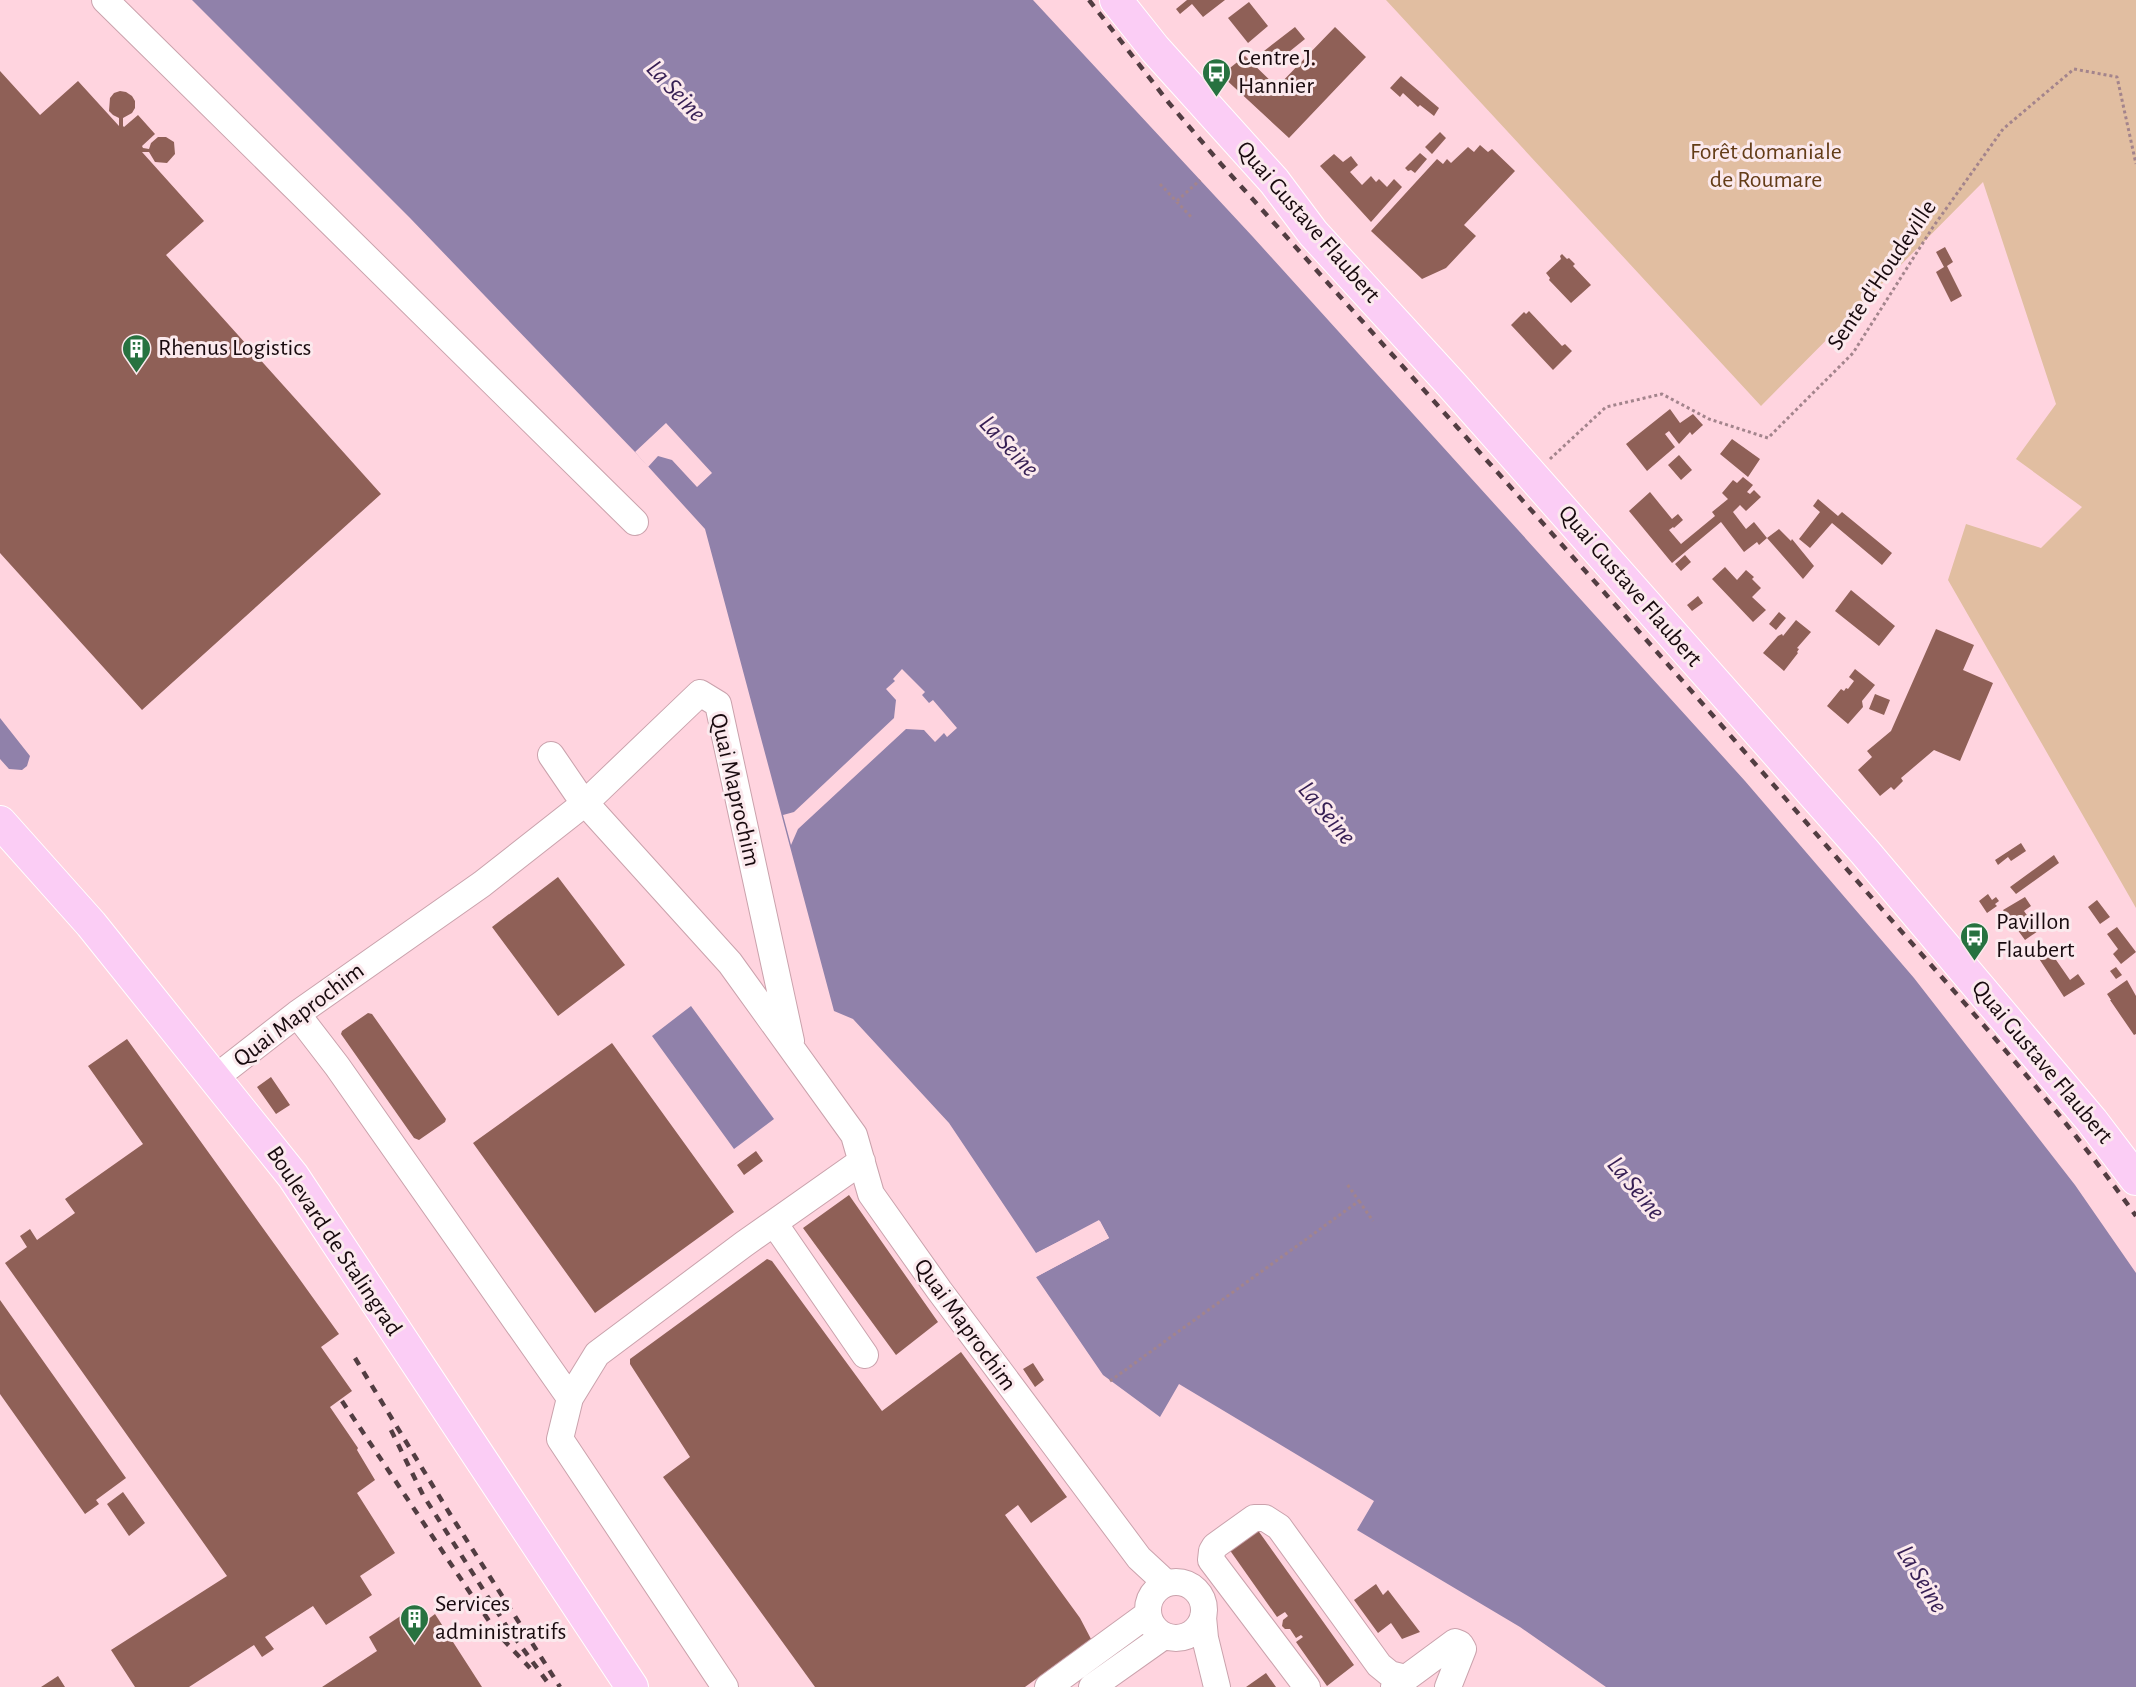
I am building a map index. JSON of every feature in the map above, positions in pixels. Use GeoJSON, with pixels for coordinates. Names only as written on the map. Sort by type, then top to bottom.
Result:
{"type":"FeatureCollection","features":[{"type":"Feature","properties":{"kind":"main road","name":"Quai Gustave Flaubert"},"geometry":{"type":"LineString","coordinates":[[1116,0],[1155,49],[1274,181],[1313,233],[1452,385],[1864,851],[2086,1113],[2136,1179]]}},
{"type":"Feature","properties":{"kind":"main road","name":"Boulevard de Stalingrad"},"geometry":{"type":"LineString","coordinates":[[0,822],[91,924],[293,1176],[632,1687]]}},
{"type":"Feature","properties":{"kind":"lane"},"geometry":{"type":"LineString","coordinates":[[105,0],[636,522]]}},
{"type":"Feature","properties":{"kind":"lane","name":"Quai Maprochim"},"geometry":{"type":"LineString","coordinates":[[215,1078],[297,1014],[482,884],[585,803],[700,693],[718,704],[793,1050]]}},
{"type":"Feature","properties":{"kind":"lane","name":"Quai Maprochim"},"geometry":{"type":"LineString","coordinates":[[551,755],[585,803],[730,963],[854,1135],[871,1194],[939,1290],[1139,1558],[1172,1582]]}},
{"type":"Feature","properties":{"kind":"lane"},"geometry":{"type":"LineString","coordinates":[[297,1014],[337,1066],[570,1398]]}},
{"type":"Feature","properties":{"kind":"lane"},"geometry":{"type":"LineString","coordinates":[[725,1687],[560,1439],[570,1398],[597,1354],[862,1161]]}},
{"type":"Feature","properties":{"kind":"lane"},"geometry":{"type":"LineString","coordinates":[[774,1223],[865,1355]]}},
{"type":"Feature","properties":{"kind":"lane"},"geometry":{"type":"LineString","coordinates":[[1203,1617],[1197,1629],[1190,1635],[1173,1638],[1164,1636],[1150,1623],[1148,1604],[1157,1588],[1172,1582],[1186,1566],[1254,1518],[1265,1518],[1279,1527],[1379,1665],[1400,1683],[1455,1642],[1460,1644],[1463,1649],[1448,1687]]}},
{"type":"Feature","properties":{"kind":"lane"},"geometry":{"type":"LineString","coordinates":[[1215,1546],[1211,1560],[1307,1687]]}},
{"type":"Feature","properties":{"kind":"lane"},"geometry":{"type":"LineString","coordinates":[[1172,1582],[1193,1587],[1204,1602],[1205,1638],[1217,1687]]}},
{"type":"Feature","properties":{"kind":"lane"},"geometry":{"type":"LineString","coordinates":[[1048,1687],[1148,1614]]}},
{"type":"Feature","properties":{"kind":"lane"},"geometry":{"type":"LineString","coordinates":[[1092,1687],[1164,1636]]}},
{"type":"Feature","properties":{"kind":"path","name":"Sente d'Houdeville"},"geometry":{"type":"LineString","coordinates":[[1550,459],[1606,406],[1662,394],[1709,419],[1768,438],[1852,353],[1934,227],[2003,129],[2074,69],[2117,77],[2136,164]]}},
{"type":"Feature","properties":{"kind":"path"},"geometry":{"type":"LineString","coordinates":[[1177,202],[1200,180]]}},
{"type":"Feature","properties":{"kind":"path"},"geometry":{"type":"LineString","coordinates":[[1160,184],[1193,219]]}},
{"type":"Feature","properties":{"kind":"path"},"geometry":{"type":"LineString","coordinates":[[1347,1184],[1373,1221]]}},
{"type":"Feature","properties":{"kind":"path"},"geometry":{"type":"LineString","coordinates":[[1110,1381],[1359,1201]]}},
{"type":"Feature","properties":{"kind":"green space","name":"Forêt domaniale de Roumare"},"geometry":{"type":"Polygon","coordinates":[[[1386,0],[2136,0],[2136,908],[1948,580],[1966,524],[2041,548],[2082,507],[2016,459],[2056,404],[1983,182],[1761,406],[1386,0]]]}},
{"type":"Feature","properties":{"kind":"water","name":"La Seine"},"geometry":{"type":"Polygon","coordinates":[[[192,0],[1033,0],[1253,237],[1745,781],[1914,978],[2075,1185],[2136,1273],[2136,1687],[1606,1687],[1520,1627],[1357,1530],[1374,1501],[1179,1384],[1160,1417],[1103,1375],[1036,1277],[1109,1238],[1100,1221],[1036,1253],[949,1123],[853,1019],[834,1011],[705,529],[635,452],[410,218],[192,0]]]}},
{"type":"Feature","properties":{"kind":"water"},"geometry":{"type":"Polygon","coordinates":[[[0,718],[30,756],[27,766],[22,770],[9,769],[0,759],[0,718]]]}},
{"type":"Feature","properties":{"kind":"water"},"geometry":{"type":"Polygon","coordinates":[[[691,1006],[774,1119],[734,1149],[652,1036],[691,1006]]]}},
{"type":"Feature","properties":{"kind":"pier"},"geometry":{"type":"Polygon","coordinates":[[[666,423],[712,473],[697,487],[672,460],[658,456],[648,467],[635,452],[666,423]]]}},
{"type":"Feature","properties":{"kind":"pier"},"geometry":{"type":"Polygon","coordinates":[[[902,669],[925,692],[922,695],[929,703],[933,700],[957,728],[947,737],[944,733],[935,742],[924,730],[906,729],[798,829],[791,845],[783,815],[794,812],[894,718],[896,700],[886,689],[895,681],[893,679],[902,669]]]}},
{"type":"Feature","properties":{"kind":"pier"},"geometry":{"type":"Polygon","coordinates":[[[1099,1220],[1109,1238],[1036,1277],[1034,1275],[1105,1237],[1098,1224],[1037,1256],[1033,1255],[1099,1220]]]}},
{"type":"Feature","properties":{"kind":"building"},"geometry":{"type":"Polygon","coordinates":[[[1187,0],[1225,0],[1203,17],[1192,4],[1180,14],[1176,9],[1187,0]]]}},
{"type":"Feature","properties":{"kind":"building"},"geometry":{"type":"Polygon","coordinates":[[[1249,2],[1268,26],[1248,43],[1228,18],[1249,2]]]}},
{"type":"Feature","properties":{"kind":"building"},"geometry":{"type":"Polygon","coordinates":[[[1295,27],[1305,39],[1274,64],[1264,51],[1295,27]]]}},
{"type":"Feature","properties":{"kind":"building"},"geometry":{"type":"Polygon","coordinates":[[[1335,27],[1366,57],[1289,138],[1221,75],[1245,56],[1277,87],[1335,27]]]}},
{"type":"Feature","properties":{"kind":"building","name":"Rhenus Logistics"},"geometry":{"type":"Polygon","coordinates":[[[0,71],[40,115],[78,81],[119,126],[119,118],[109,111],[110,98],[114,93],[126,92],[135,101],[135,108],[132,113],[123,118],[123,126],[138,115],[155,134],[142,146],[143,148],[149,149],[151,143],[158,137],[166,137],[174,142],[175,154],[167,163],[155,162],[149,152],[142,152],[204,221],[166,255],[381,494],[142,710],[0,553],[0,71]]]}},
{"type":"Feature","properties":{"kind":"building"},"geometry":{"type":"Polygon","coordinates":[[[1401,76],[1439,108],[1434,116],[1420,105],[1418,107],[1403,93],[1400,97],[1390,88],[1401,76]]]}},
{"type":"Feature","properties":{"kind":"building"},"geometry":{"type":"Polygon","coordinates":[[[1440,132],[1446,138],[1432,154],[1425,147],[1440,132]]]}},
{"type":"Feature","properties":{"kind":"building"},"geometry":{"type":"Polygon","coordinates":[[[1480,145],[1488,152],[1492,149],[1515,171],[1464,225],[1476,236],[1446,268],[1422,279],[1371,231],[1437,159],[1443,164],[1447,159],[1451,163],[1468,147],[1474,152],[1480,145]]]}},
{"type":"Feature","properties":{"kind":"building"},"geometry":{"type":"Polygon","coordinates":[[[1420,153],[1427,159],[1415,173],[1408,171],[1405,168],[1420,153]]]}},
{"type":"Feature","properties":{"kind":"building"},"geometry":{"type":"Polygon","coordinates":[[[1334,154],[1343,162],[1351,156],[1358,165],[1350,172],[1362,185],[1371,176],[1376,182],[1379,179],[1387,187],[1394,179],[1402,187],[1371,222],[1320,166],[1334,154]]]}},
{"type":"Feature","properties":{"kind":"building"},"geometry":{"type":"Polygon","coordinates":[[[1945,247],[1953,262],[1947,266],[1962,296],[1951,302],[1936,272],[1944,267],[1936,252],[1945,247]]]}},
{"type":"Feature","properties":{"kind":"building"},"geometry":{"type":"Polygon","coordinates":[[[1562,254],[1575,264],[1573,266],[1591,285],[1571,303],[1549,280],[1546,273],[1561,259],[1562,254]]]}},
{"type":"Feature","properties":{"kind":"building"},"geometry":{"type":"Polygon","coordinates":[[[1529,311],[1562,346],[1565,344],[1572,351],[1553,370],[1511,325],[1524,312],[1526,314],[1529,311]]]}},
{"type":"Feature","properties":{"kind":"building"},"geometry":{"type":"Polygon","coordinates":[[[1670,409],[1680,423],[1693,414],[1703,425],[1692,435],[1690,432],[1679,444],[1669,431],[1665,434],[1675,447],[1647,471],[1626,444],[1670,409]]]}},
{"type":"Feature","properties":{"kind":"building"},"geometry":{"type":"Polygon","coordinates":[[[1732,439],[1760,459],[1748,477],[1720,454],[1732,439]]]}},
{"type":"Feature","properties":{"kind":"building"},"geometry":{"type":"Polygon","coordinates":[[[1679,455],[1692,470],[1681,480],[1668,465],[1679,455]]]}},
{"type":"Feature","properties":{"kind":"building"},"geometry":{"type":"Polygon","coordinates":[[[1743,477],[1753,485],[1747,492],[1750,494],[1754,490],[1761,497],[1746,511],[1740,505],[1733,512],[1746,529],[1754,522],[1767,538],[1759,545],[1757,542],[1744,552],[1721,522],[1672,563],[1629,511],[1650,492],[1672,519],[1678,514],[1683,520],[1669,530],[1681,544],[1715,516],[1712,512],[1728,499],[1722,493],[1733,480],[1737,483],[1743,477]]]}},
{"type":"Feature","properties":{"kind":"building"},"geometry":{"type":"Polygon","coordinates":[[[1818,499],[1838,516],[1842,512],[1892,553],[1882,565],[1832,523],[1810,548],[1799,539],[1820,512],[1813,506],[1818,499]]]}},
{"type":"Feature","properties":{"kind":"building"},"geometry":{"type":"Polygon","coordinates":[[[1779,529],[1791,541],[1792,539],[1814,566],[1803,579],[1767,538],[1779,529]]]}},
{"type":"Feature","properties":{"kind":"building"},"geometry":{"type":"Polygon","coordinates":[[[1685,555],[1691,562],[1681,571],[1675,564],[1685,555]]]}},
{"type":"Feature","properties":{"kind":"building"},"geometry":{"type":"Polygon","coordinates":[[[1725,567],[1737,580],[1746,570],[1761,588],[1752,597],[1766,610],[1753,622],[1712,579],[1725,567]]]}},
{"type":"Feature","properties":{"kind":"building"},"geometry":{"type":"Polygon","coordinates":[[[1851,590],[1895,626],[1879,646],[1835,611],[1851,590]]]}},
{"type":"Feature","properties":{"kind":"building"},"geometry":{"type":"Polygon","coordinates":[[[1698,596],[1703,603],[1692,611],[1687,605],[1698,596]]]}},
{"type":"Feature","properties":{"kind":"building"},"geometry":{"type":"Polygon","coordinates":[[[1779,612],[1786,618],[1776,630],[1769,624],[1779,612]]]}},
{"type":"Feature","properties":{"kind":"building"},"geometry":{"type":"Polygon","coordinates":[[[1796,620],[1811,632],[1797,648],[1798,653],[1784,671],[1763,653],[1778,636],[1782,634],[1783,636],[1796,620]]]}},
{"type":"Feature","properties":{"kind":"building"},"geometry":{"type":"Polygon","coordinates":[[[1936,629],[1974,645],[1963,670],[1993,683],[1960,761],[1934,750],[1901,778],[1903,781],[1894,790],[1891,787],[1880,796],[1858,770],[1872,757],[1867,751],[1891,731],[1936,629]]]}},
{"type":"Feature","properties":{"kind":"building"},"geometry":{"type":"Polygon","coordinates":[[[1855,669],[1875,685],[1862,701],[1863,707],[1848,724],[1827,706],[1841,689],[1844,691],[1848,689],[1854,681],[1849,677],[1855,669]]]}},
{"type":"Feature","properties":{"kind":"building"},"geometry":{"type":"Polygon","coordinates":[[[1875,694],[1890,700],[1884,715],[1869,709],[1875,694]]]}},
{"type":"Feature","properties":{"kind":"building"},"geometry":{"type":"Polygon","coordinates":[[[2021,843],[2026,851],[2011,861],[2008,857],[1998,865],[1995,860],[2021,843]]]}},
{"type":"Feature","properties":{"kind":"building"},"geometry":{"type":"Polygon","coordinates":[[[2054,855],[2059,863],[2016,894],[2010,887],[2054,855]]]}},
{"type":"Feature","properties":{"kind":"building"},"geometry":{"type":"Polygon","coordinates":[[[558,877],[625,965],[558,1016],[492,927],[558,877]]]}},
{"type":"Feature","properties":{"kind":"building"},"geometry":{"type":"Polygon","coordinates":[[[1988,894],[1992,900],[1996,897],[1999,901],[1995,904],[1997,906],[1987,913],[1979,901],[1988,894]]]}},
{"type":"Feature","properties":{"kind":"building"},"geometry":{"type":"Polygon","coordinates":[[[2025,897],[2031,906],[2024,911],[2038,931],[2025,940],[2003,910],[2025,897]]]}},
{"type":"Feature","properties":{"kind":"building"},"geometry":{"type":"Polygon","coordinates":[[[2097,900],[2110,917],[2100,924],[2088,907],[2097,900]]]}},
{"type":"Feature","properties":{"kind":"building"},"geometry":{"type":"Polygon","coordinates":[[[2117,927],[2136,952],[2121,964],[2113,954],[2118,949],[2107,934],[2117,927]]]}},
{"type":"Feature","properties":{"kind":"building"},"geometry":{"type":"Polygon","coordinates":[[[2055,944],[2061,953],[2054,957],[2070,980],[2078,974],[2085,984],[2064,997],[2036,954],[2047,946],[2049,948],[2055,944]]]}},
{"type":"Feature","properties":{"kind":"building"},"geometry":{"type":"Polygon","coordinates":[[[2116,967],[2122,975],[2116,979],[2110,971],[2116,967]]]}},
{"type":"Feature","properties":{"kind":"building"},"geometry":{"type":"Polygon","coordinates":[[[2127,980],[2136,996],[2136,1034],[2134,1035],[2107,994],[2127,980]]]}},
{"type":"Feature","properties":{"kind":"building"},"geometry":{"type":"Polygon","coordinates":[[[368,1013],[372,1014],[446,1119],[419,1140],[414,1138],[341,1034],[368,1013]]]}},
{"type":"Feature","properties":{"kind":"building"},"geometry":{"type":"Polygon","coordinates":[[[127,1039],[339,1334],[321,1347],[352,1391],[330,1407],[358,1448],[357,1450],[375,1480],[357,1493],[395,1553],[360,1576],[372,1595],[326,1625],[313,1606],[265,1637],[274,1649],[262,1657],[254,1645],[189,1687],[135,1687],[111,1650],[227,1576],[5,1263],[27,1247],[20,1236],[30,1229],[37,1240],[75,1213],[65,1199],[143,1144],[88,1066],[127,1039]]]}},
{"type":"Feature","properties":{"kind":"building"},"geometry":{"type":"Polygon","coordinates":[[[612,1043],[734,1212],[595,1313],[473,1143],[612,1043]]]}},
{"type":"Feature","properties":{"kind":"building"},"geometry":{"type":"Polygon","coordinates":[[[271,1077],[290,1105],[276,1114],[257,1087],[271,1077]]]}},
{"type":"Feature","properties":{"kind":"building"},"geometry":{"type":"Polygon","coordinates":[[[756,1151],[763,1161],[744,1175],[737,1165],[756,1151]]]}},
{"type":"Feature","properties":{"kind":"building"},"geometry":{"type":"Polygon","coordinates":[[[849,1195],[938,1322],[896,1355],[803,1228],[849,1195]]]}},
{"type":"Feature","properties":{"kind":"building"},"geometry":{"type":"Polygon","coordinates":[[[767,1259],[772,1261],[882,1411],[961,1352],[1067,1497],[1031,1523],[1018,1505],[1005,1515],[1080,1618],[1091,1639],[1025,1687],[815,1687],[663,1477],[690,1457],[630,1364],[630,1359],[767,1259]]]}},
{"type":"Feature","properties":{"kind":"building"},"geometry":{"type":"Polygon","coordinates":[[[0,1300],[126,1478],[96,1500],[99,1504],[85,1514],[0,1394],[0,1300]]]}},
{"type":"Feature","properties":{"kind":"building"},"geometry":{"type":"Polygon","coordinates":[[[1033,1363],[1044,1380],[1035,1387],[1023,1369],[1033,1363]]]}},
{"type":"Feature","properties":{"kind":"building"},"geometry":{"type":"Polygon","coordinates":[[[123,1492],[145,1523],[129,1536],[107,1504],[123,1492]]]}},
{"type":"Feature","properties":{"kind":"building"},"geometry":{"type":"Polygon","coordinates":[[[1257,1529],[1354,1665],[1327,1686],[1296,1642],[1303,1637],[1301,1635],[1296,1638],[1290,1629],[1282,1626],[1283,1620],[1288,1616],[1285,1612],[1277,1617],[1229,1549],[1257,1529]]]}},
{"type":"Feature","properties":{"kind":"building"},"geometry":{"type":"Polygon","coordinates":[[[1376,1584],[1383,1595],[1388,1590],[1420,1632],[1402,1639],[1391,1623],[1378,1633],[1354,1600],[1376,1584]]]}},
{"type":"Feature","properties":{"kind":"building","name":"Services administratifs"},"geometry":{"type":"Polygon","coordinates":[[[417,1605],[427,1620],[435,1614],[482,1687],[322,1687],[377,1651],[369,1637],[417,1605]]]}},
{"type":"Feature","properties":{"kind":"building"},"geometry":{"type":"Polygon","coordinates":[[[1266,1673],[1276,1687],[1246,1687],[1266,1673]]]}},
{"type":"Feature","properties":{"kind":"building"},"geometry":{"type":"Polygon","coordinates":[[[58,1676],[65,1687],[41,1687],[58,1676]]]}},
{"type":"Feature","properties":{"kind":"railway"},"geometry":{"type":"LineString","coordinates":[[1089,0],[1169,103],[1221,164],[1604,592],[1988,1030],[2064,1121],[2136,1216]]}},
{"type":"Feature","properties":{"kind":"railway"},"geometry":{"type":"LineString","coordinates":[[355,1358],[450,1514],[560,1687]]}},
{"type":"Feature","properties":{"kind":"railway"},"geometry":{"type":"LineString","coordinates":[[342,1401],[497,1633],[530,1668]]}},
{"type":"Feature","properties":{"kind":"railway"},"geometry":{"type":"LineString","coordinates":[[391,1430],[423,1495],[507,1627],[551,1687]]}},
{"type":"Feature","properties":{"kind":"place","name":"Centre J. Hannier"},"geometry":{"type":"Point","coordinates":[1217,98]}},
{"type":"Feature","properties":{"kind":"place","name":"Rhenus Logistics"},"geometry":{"type":"Point","coordinates":[137,374]}},
{"type":"Feature","properties":{"kind":"place","name":"Pavillon Flaubert"},"geometry":{"type":"Point","coordinates":[1975,962]}},
{"type":"Feature","properties":{"kind":"place","name":"Services administratifs"},"geometry":{"type":"Point","coordinates":[414,1644]}}]}
